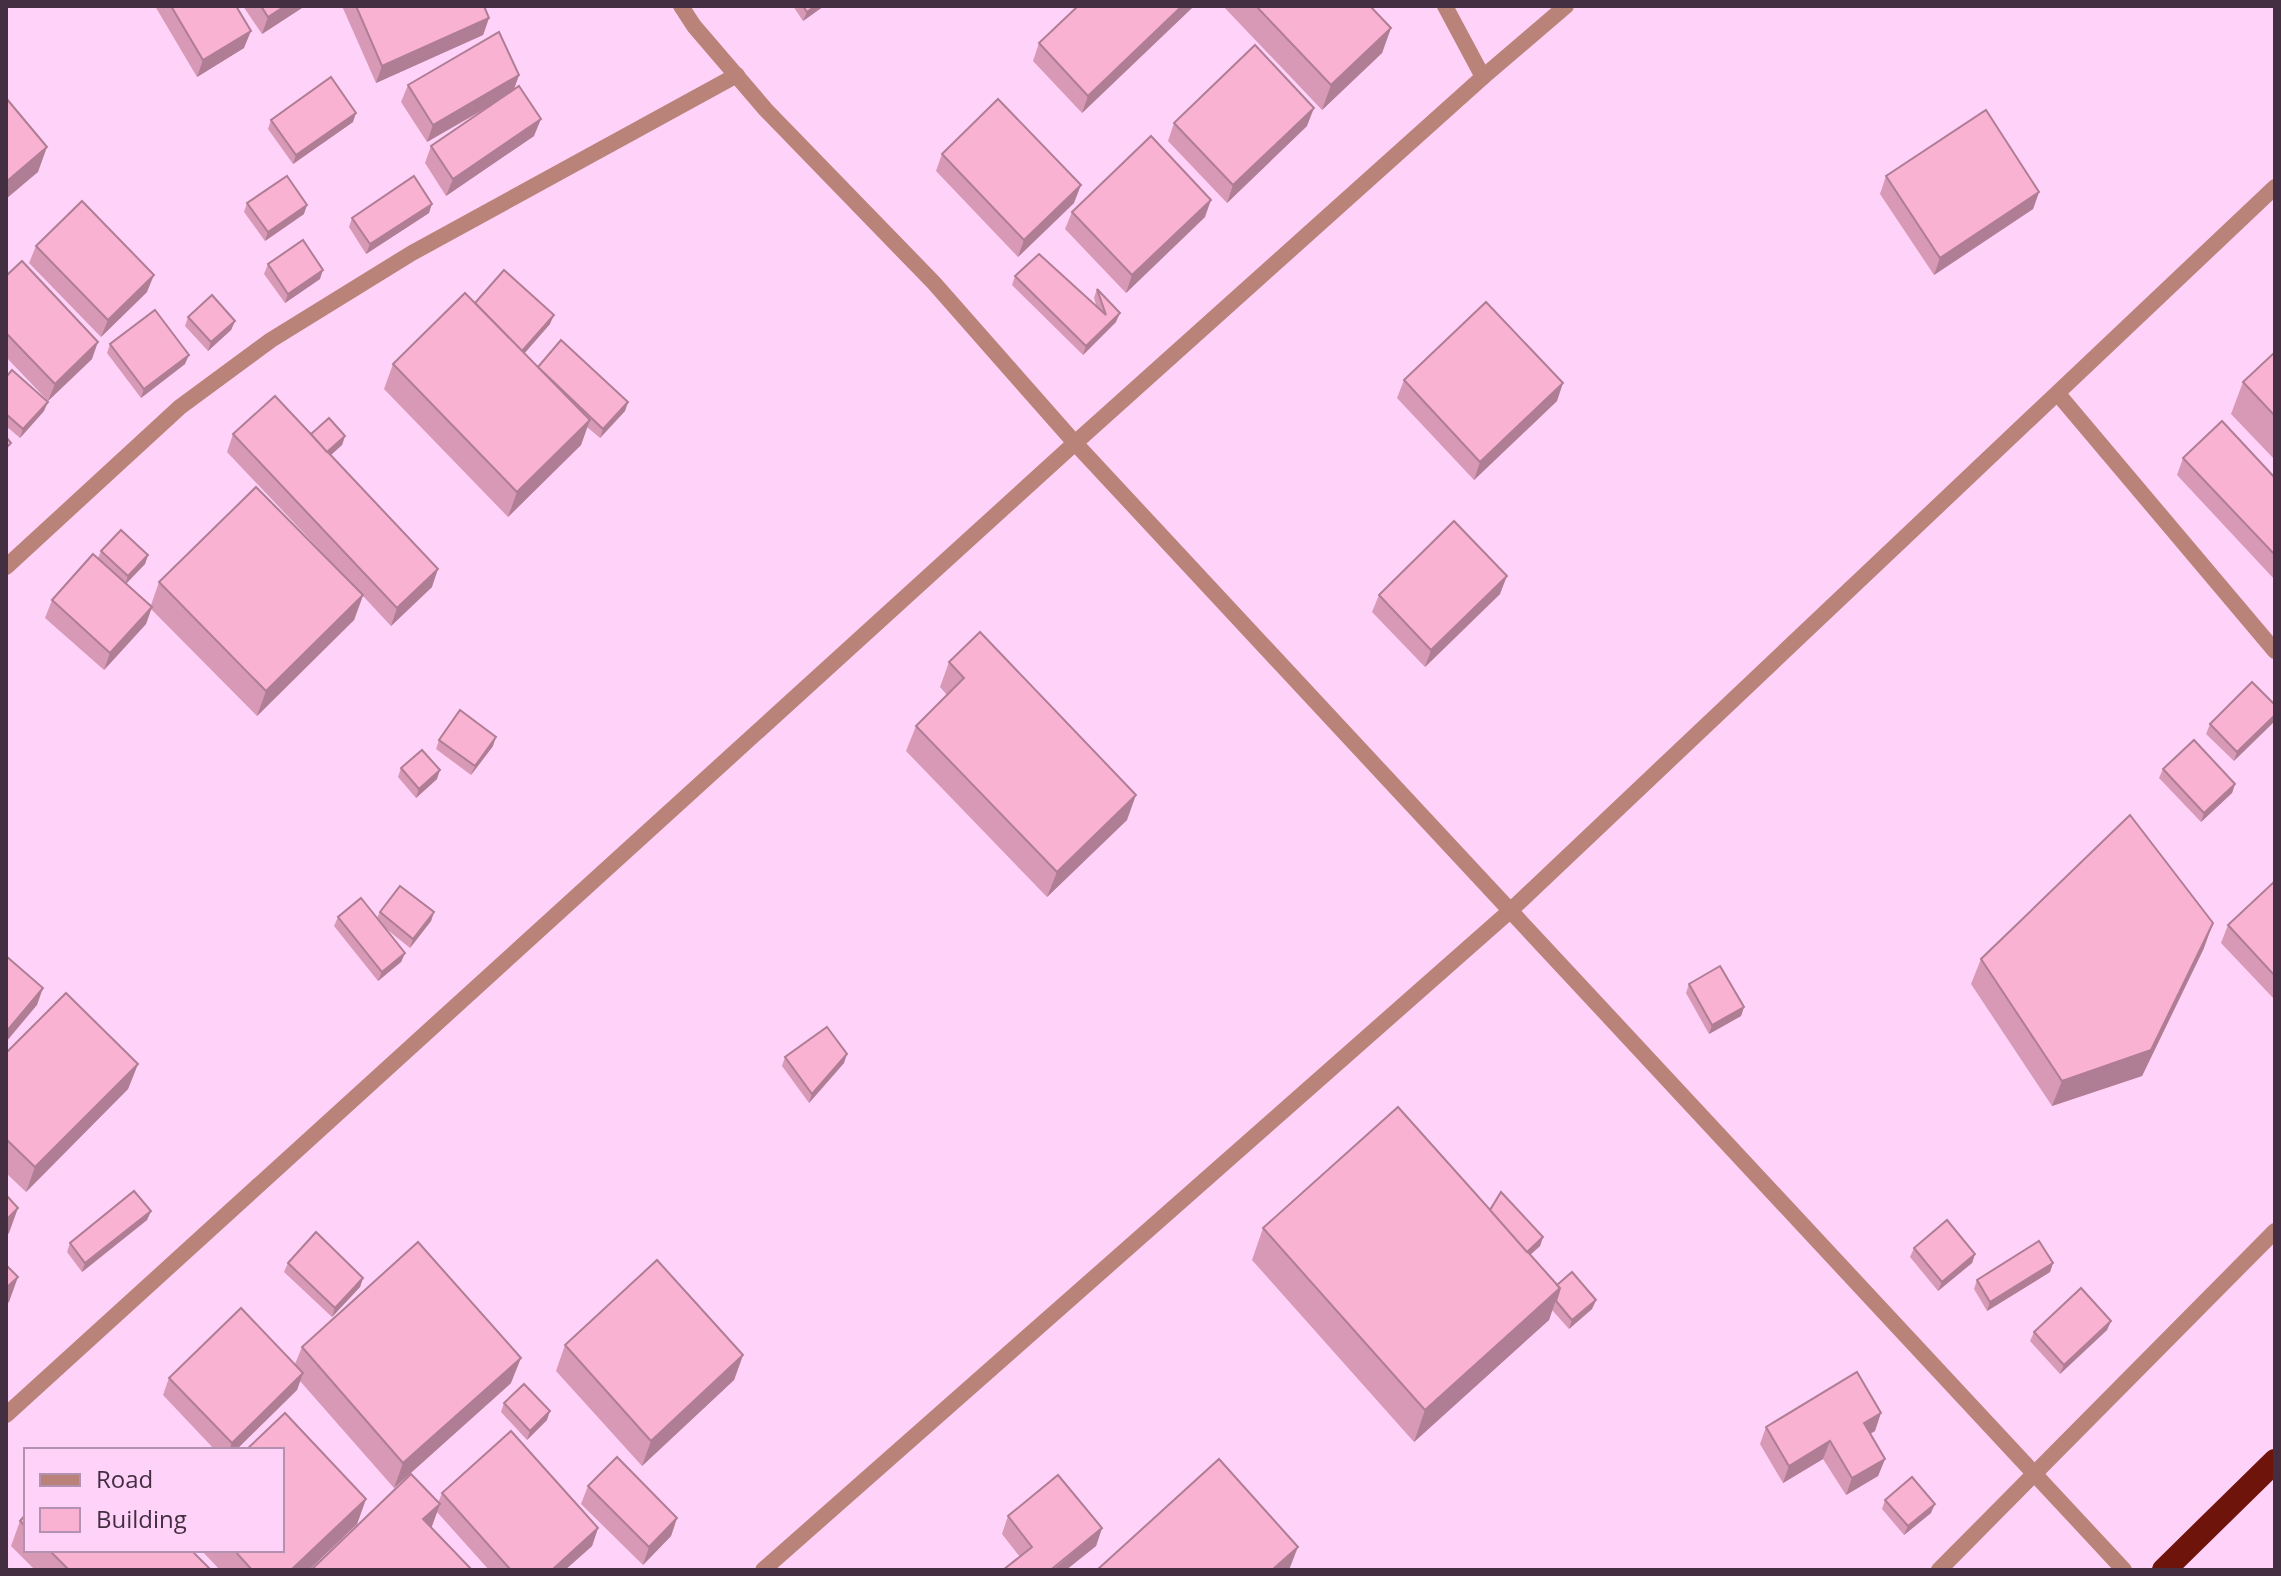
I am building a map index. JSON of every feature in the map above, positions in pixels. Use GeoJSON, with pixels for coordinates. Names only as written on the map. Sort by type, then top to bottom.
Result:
{"type":"FeatureCollection","features":[{"type":"Feature","properties":{"kind":"highway"},"geometry":{"type":"LineString","coordinates":[[2164,1570],[2275,1461]]}},
{"type":"Feature","properties":{"kind":"street"},"geometry":{"type":"LineString","coordinates":[[681,6],[694,26],[766,110],[934,283],[1075,443],[2124,1570]]}},
{"type":"Feature","properties":{"kind":"street"},"geometry":{"type":"LineString","coordinates":[[1445,6],[1483,77]]}},
{"type":"Feature","properties":{"kind":"street"},"geometry":{"type":"LineString","coordinates":[[6,1415],[1075,443],[1566,6]]}},
{"type":"Feature","properties":{"kind":"street"},"geometry":{"type":"LineString","coordinates":[[6,567],[180,407],[271,340],[412,253],[737,75]]}},
{"type":"Feature","properties":{"kind":"street"},"geometry":{"type":"LineString","coordinates":[[763,1570],[1511,910],[2275,187]]}},
{"type":"Feature","properties":{"kind":"street"},"geometry":{"type":"LineString","coordinates":[[2058,394],[2275,651]]}},
{"type":"Feature","properties":{"kind":"street"},"geometry":{"type":"LineString","coordinates":[[1939,1570],[2275,1231]]}},
{"type":"Feature","properties":{"kind":"building"},"geometry":{"type":"Polygon","coordinates":[[[171,6],[236,6],[251,31],[203,60],[171,6]]]}},
{"type":"Feature","properties":{"kind":"building"},"geometry":{"type":"Polygon","coordinates":[[[261,6],[285,6],[268,17],[261,6]]]}},
{"type":"Feature","properties":{"kind":"building"},"geometry":{"type":"Polygon","coordinates":[[[356,6],[484,6],[489,18],[382,66],[356,6]]]}},
{"type":"Feature","properties":{"kind":"building"},"geometry":{"type":"Polygon","coordinates":[[[1078,6],[1182,6],[1088,96],[1039,43],[1078,6]]]}},
{"type":"Feature","properties":{"kind":"building"},"geometry":{"type":"Polygon","coordinates":[[[1256,6],[1370,6],[1391,28],[1331,85],[1256,6]]]}},
{"type":"Feature","properties":{"kind":"building"},"geometry":{"type":"Polygon","coordinates":[[[499,32],[519,75],[433,125],[408,85],[499,32]]]}},
{"type":"Feature","properties":{"kind":"building"},"geometry":{"type":"Polygon","coordinates":[[[1255,45],[1314,108],[1233,185],[1174,123],[1255,45]]]}},
{"type":"Feature","properties":{"kind":"building"},"geometry":{"type":"Polygon","coordinates":[[[331,77],[356,113],[296,155],[271,120],[331,77]]]}},
{"type":"Feature","properties":{"kind":"building"},"geometry":{"type":"Polygon","coordinates":[[[519,86],[541,119],[453,179],[431,146],[519,86]]]}},
{"type":"Feature","properties":{"kind":"building"},"geometry":{"type":"Polygon","coordinates":[[[6,98],[47,147],[6,182],[6,98]]]}},
{"type":"Feature","properties":{"kind":"building"},"geometry":{"type":"Polygon","coordinates":[[[998,99],[1081,185],[1024,240],[942,154],[998,99]]]}},
{"type":"Feature","properties":{"kind":"building"},"geometry":{"type":"Polygon","coordinates":[[[1986,110],[2039,192],[1940,258],[1886,176],[1986,110]]]}},
{"type":"Feature","properties":{"kind":"building"},"geometry":{"type":"Polygon","coordinates":[[[1151,136],[1211,200],[1132,275],[1072,212],[1151,136]]]}},
{"type":"Feature","properties":{"kind":"building"},"geometry":{"type":"Polygon","coordinates":[[[287,176],[307,205],[268,232],[247,203],[287,176]]]}},
{"type":"Feature","properties":{"kind":"building"},"geometry":{"type":"Polygon","coordinates":[[[414,176],[432,204],[370,244],[352,218],[414,176]]]}},
{"type":"Feature","properties":{"kind":"building"},"geometry":{"type":"Polygon","coordinates":[[[82,201],[154,275],[108,320],[36,246],[82,201]]]}},
{"type":"Feature","properties":{"kind":"building"},"geometry":{"type":"Polygon","coordinates":[[[303,240],[323,270],[288,294],[268,264],[303,240]]]}},
{"type":"Feature","properties":{"kind":"building"},"geometry":{"type":"Polygon","coordinates":[[[1039,254],[1106,315],[1097,289],[1120,313],[1086,346],[1015,276],[1039,254]]]}},
{"type":"Feature","properties":{"kind":"building"},"geometry":{"type":"Polygon","coordinates":[[[22,261],[98,342],[55,384],[6,333],[6,276],[22,261]]]}},
{"type":"Feature","properties":{"kind":"building"},"geometry":{"type":"Polygon","coordinates":[[[504,270],[554,315],[522,351],[475,303],[504,270]]]}},
{"type":"Feature","properties":{"kind":"building"},"geometry":{"type":"Polygon","coordinates":[[[465,293],[590,420],[517,492],[393,364],[465,293]]]}},
{"type":"Feature","properties":{"kind":"building"},"geometry":{"type":"Polygon","coordinates":[[[212,295],[235,321],[211,342],[188,317],[212,295]]]}},
{"type":"Feature","properties":{"kind":"building"},"geometry":{"type":"Polygon","coordinates":[[[1486,302],[1563,383],[1480,462],[1404,380],[1486,302]]]}},
{"type":"Feature","properties":{"kind":"building"},"geometry":{"type":"Polygon","coordinates":[[[155,310],[189,355],[144,389],[110,344],[155,310]]]}},
{"type":"Feature","properties":{"kind":"building"},"geometry":{"type":"Polygon","coordinates":[[[561,340],[628,402],[603,429],[538,367],[561,340]]]}},
{"type":"Feature","properties":{"kind":"building"},"geometry":{"type":"Polygon","coordinates":[[[2275,352],[2275,416],[2243,382],[2275,352]]]}},
{"type":"Feature","properties":{"kind":"building"},"geometry":{"type":"Polygon","coordinates":[[[12,370],[48,402],[23,429],[6,414],[6,377],[12,370]]]}},
{"type":"Feature","properties":{"kind":"building"},"geometry":{"type":"Polygon","coordinates":[[[275,396],[438,569],[397,608],[233,434],[275,396]]]}},
{"type":"Feature","properties":{"kind":"building"},"geometry":{"type":"Polygon","coordinates":[[[329,418],[345,436],[327,452],[311,434],[329,418]]]}},
{"type":"Feature","properties":{"kind":"building"},"geometry":{"type":"Polygon","coordinates":[[[2222,421],[2275,478],[2275,555],[2183,458],[2222,421]]]}},
{"type":"Feature","properties":{"kind":"building"},"geometry":{"type":"Polygon","coordinates":[[[256,487],[363,595],[266,691],[159,582],[256,487]]]}},
{"type":"Feature","properties":{"kind":"building"},"geometry":{"type":"Polygon","coordinates":[[[1454,521],[1507,576],[1431,650],[1379,595],[1454,521]]]}},
{"type":"Feature","properties":{"kind":"building"},"geometry":{"type":"Polygon","coordinates":[[[121,530],[148,555],[128,576],[101,551],[121,530]]]}},
{"type":"Feature","properties":{"kind":"building"},"geometry":{"type":"Polygon","coordinates":[[[93,554],[152,607],[110,653],[52,600],[93,554]]]}},
{"type":"Feature","properties":{"kind":"building"},"geometry":{"type":"Polygon","coordinates":[[[980,632],[1136,795],[1057,872],[916,726],[964,678],[949,662],[980,632]]]}},
{"type":"Feature","properties":{"kind":"building"},"geometry":{"type":"Polygon","coordinates":[[[2252,682],[2275,705],[2275,715],[2237,752],[2210,724],[2252,682]]]}},
{"type":"Feature","properties":{"kind":"building"},"geometry":{"type":"Polygon","coordinates":[[[460,710],[496,737],[475,766],[439,740],[460,710]]]}},
{"type":"Feature","properties":{"kind":"building"},"geometry":{"type":"Polygon","coordinates":[[[2194,740],[2235,784],[2204,813],[2163,769],[2194,740]]]}},
{"type":"Feature","properties":{"kind":"building"},"geometry":{"type":"Polygon","coordinates":[[[422,750],[440,770],[419,789],[401,768],[422,750]]]}},
{"type":"Feature","properties":{"kind":"building"},"geometry":{"type":"Polygon","coordinates":[[[2130,815],[2213,923],[2151,1050],[2062,1081],[1981,959],[2130,815]]]}},
{"type":"Feature","properties":{"kind":"building"},"geometry":{"type":"Polygon","coordinates":[[[2275,881],[2275,976],[2228,925],[2275,881]]]}},
{"type":"Feature","properties":{"kind":"building"},"geometry":{"type":"Polygon","coordinates":[[[400,886],[434,912],[413,939],[380,912],[400,886]]]}},
{"type":"Feature","properties":{"kind":"building"},"geometry":{"type":"Polygon","coordinates":[[[361,898],[405,953],[382,972],[338,917],[361,898]]]}},
{"type":"Feature","properties":{"kind":"building"},"geometry":{"type":"Polygon","coordinates":[[[6,956],[43,988],[6,1032],[6,956]]]}},
{"type":"Feature","properties":{"kind":"building"},"geometry":{"type":"Polygon","coordinates":[[[1720,966],[1744,1007],[1712,1025],[1689,984],[1720,966]]]}},
{"type":"Feature","properties":{"kind":"building"},"geometry":{"type":"Polygon","coordinates":[[[66,993],[138,1064],[35,1167],[6,1139],[6,1053],[66,993]]]}},
{"type":"Feature","properties":{"kind":"building"},"geometry":{"type":"Polygon","coordinates":[[[827,1027],[847,1054],[812,1094],[785,1057],[827,1027]]]}},
{"type":"Feature","properties":{"kind":"building"},"geometry":{"type":"Polygon","coordinates":[[[1398,1107],[1560,1288],[1425,1410],[1263,1228],[1398,1107]]]}},
{"type":"Feature","properties":{"kind":"building"},"geometry":{"type":"Polygon","coordinates":[[[134,1191],[151,1211],[85,1263],[70,1243],[134,1191]]]}},
{"type":"Feature","properties":{"kind":"building"},"geometry":{"type":"Polygon","coordinates":[[[1501,1192],[1543,1237],[1527,1252],[1490,1210],[1501,1192]]]}},
{"type":"Feature","properties":{"kind":"building"},"geometry":{"type":"Polygon","coordinates":[[[6,1195],[18,1208],[6,1220],[6,1195]]]}},
{"type":"Feature","properties":{"kind":"building"},"geometry":{"type":"Polygon","coordinates":[[[1947,1220],[1975,1254],[1942,1282],[1914,1248],[1947,1220]]]}},
{"type":"Feature","properties":{"kind":"building"},"geometry":{"type":"Polygon","coordinates":[[[316,1232],[363,1278],[335,1308],[288,1263],[316,1232]]]}},
{"type":"Feature","properties":{"kind":"building"},"geometry":{"type":"Polygon","coordinates":[[[2039,1241],[2053,1263],[1990,1302],[1977,1280],[2039,1241]]]}},
{"type":"Feature","properties":{"kind":"building"},"geometry":{"type":"Polygon","coordinates":[[[418,1242],[521,1358],[403,1463],[302,1347],[418,1242]]]}},
{"type":"Feature","properties":{"kind":"building"},"geometry":{"type":"Polygon","coordinates":[[[657,1260],[743,1355],[651,1441],[565,1345],[657,1260]]]}},
{"type":"Feature","properties":{"kind":"building"},"geometry":{"type":"Polygon","coordinates":[[[6,1265],[18,1277],[6,1288],[6,1265]]]}},
{"type":"Feature","properties":{"kind":"building"},"geometry":{"type":"Polygon","coordinates":[[[1572,1272],[1596,1300],[1572,1320],[1556,1301],[1560,1288],[1557,1285],[1572,1272]]]}},
{"type":"Feature","properties":{"kind":"building"},"geometry":{"type":"Polygon","coordinates":[[[2081,1288],[2111,1321],[2064,1365],[2034,1332],[2081,1288]]]}},
{"type":"Feature","properties":{"kind":"building"},"geometry":{"type":"Polygon","coordinates":[[[241,1308],[303,1373],[232,1443],[169,1378],[241,1308]]]}},
{"type":"Feature","properties":{"kind":"building"},"geometry":{"type":"Polygon","coordinates":[[[1857,1372],[1881,1413],[1864,1423],[1885,1459],[1852,1478],[1830,1441],[1789,1466],[1766,1427],[1857,1372]]]}},
{"type":"Feature","properties":{"kind":"building"},"geometry":{"type":"Polygon","coordinates":[[[524,1384],[550,1411],[530,1431],[504,1403],[524,1384]]]}},
{"type":"Feature","properties":{"kind":"building"},"geometry":{"type":"Polygon","coordinates":[[[285,1413],[366,1499],[291,1570],[252,1570],[236,1552],[284,1552],[284,1448],[248,1448],[285,1413]]]}},
{"type":"Feature","properties":{"kind":"building"},"geometry":{"type":"Polygon","coordinates":[[[511,1431],[598,1528],[552,1570],[511,1570],[442,1493],[511,1431]]]}},
{"type":"Feature","properties":{"kind":"building"},"geometry":{"type":"Polygon","coordinates":[[[617,1457],[677,1518],[649,1547],[588,1486],[617,1457]]]}},
{"type":"Feature","properties":{"kind":"building"},"geometry":{"type":"Polygon","coordinates":[[[1219,1459],[1298,1547],[1272,1570],[1097,1570],[1219,1459]]]}},
{"type":"Feature","properties":{"kind":"building"},"geometry":{"type":"Polygon","coordinates":[[[411,1474],[440,1504],[423,1519],[472,1570],[311,1570],[411,1474]]]}},
{"type":"Feature","properties":{"kind":"building"},"geometry":{"type":"Polygon","coordinates":[[[1058,1475],[1102,1528],[1053,1568],[1055,1570],[1003,1570],[1032,1547],[1008,1516],[1058,1475]]]}},
{"type":"Feature","properties":{"kind":"building"},"geometry":{"type":"Polygon","coordinates":[[[1912,1477],[1935,1504],[1908,1526],[1885,1500],[1912,1477]]]}},
{"type":"Feature","properties":{"kind":"building"},"geometry":{"type":"Polygon","coordinates":[[[51,1552],[193,1552],[211,1570],[69,1570],[51,1552]]]}}]}
